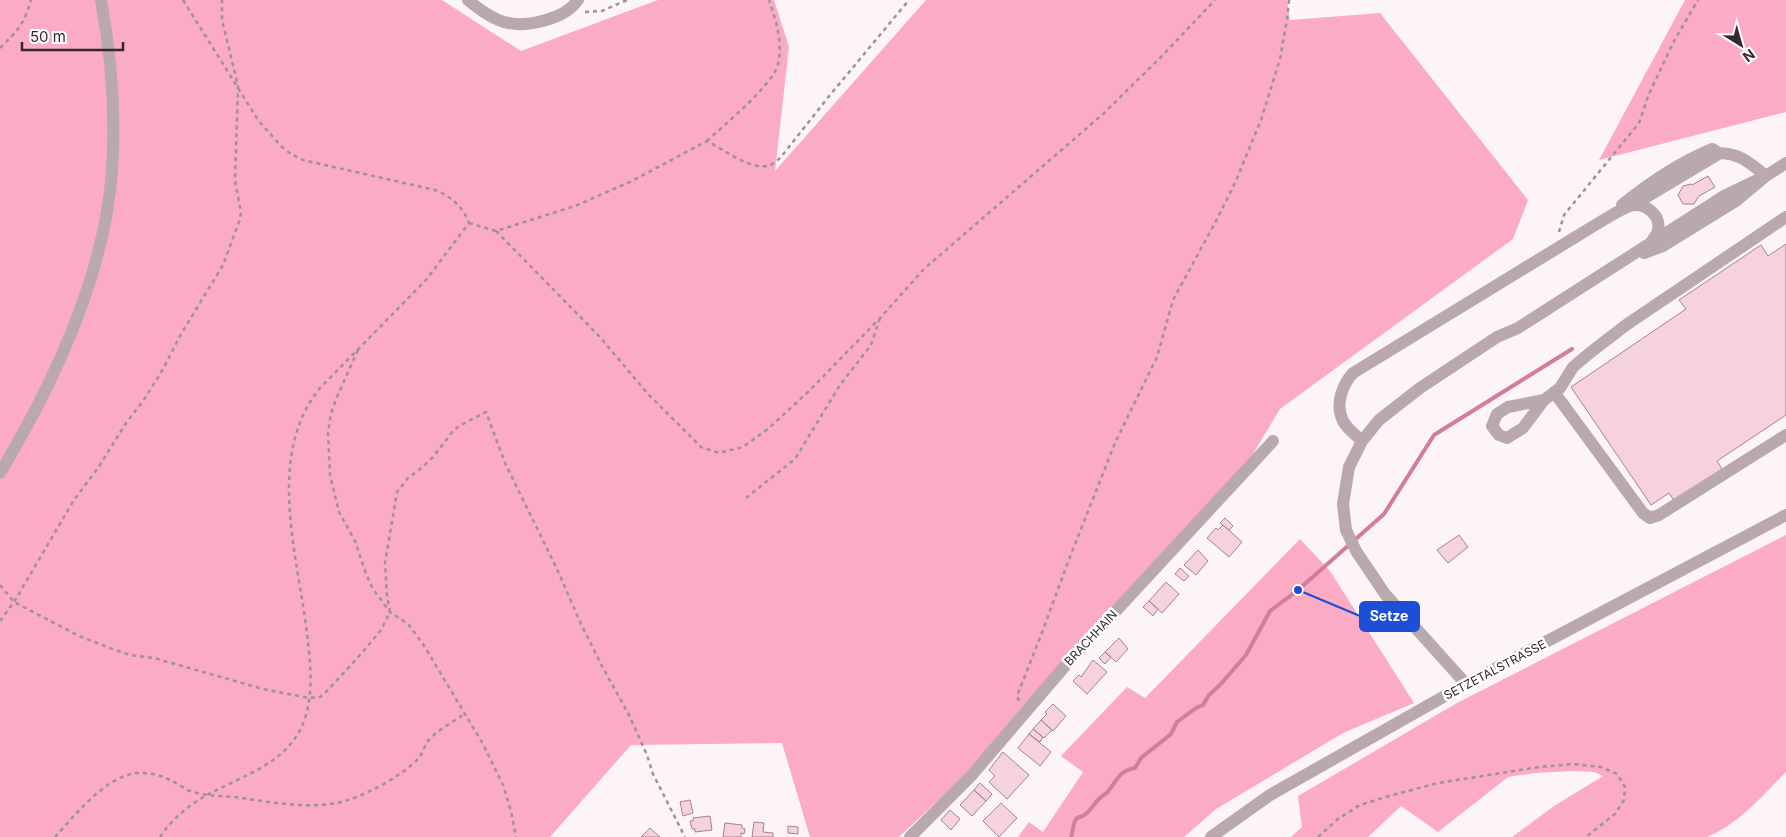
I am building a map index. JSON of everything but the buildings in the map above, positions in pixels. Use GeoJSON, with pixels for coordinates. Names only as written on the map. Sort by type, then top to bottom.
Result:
{"type":"FeatureCollection","features":[{"type":"Feature","properties":{"kind":"street"},"geometry":{"type":"LineString","coordinates":[[0,472],[58,366],[93,271],[104,228],[112,171],[113,125],[111,78],[101,0]]}},
{"type":"Feature","properties":{"kind":"street"},"geometry":{"type":"LineString","coordinates":[[468,0],[487,15],[510,24],[538,22],[558,16],[574,4]]}},
{"type":"Feature","properties":{"kind":"street"},"geometry":{"type":"LineString","coordinates":[[1605,219],[1644,186],[1686,160],[1712,149],[1720,153],[1732,153],[1748,160],[1766,176]]}},
{"type":"Feature","properties":{"kind":"street"},"geometry":{"type":"LineString","coordinates":[[1362,441],[1342,420],[1339,404],[1346,382],[1353,373],[1605,219],[1633,205],[1720,153]]}},
{"type":"Feature","properties":{"kind":"street"},"geometry":{"type":"LineString","coordinates":[[1625,261],[1663,246],[1736,201],[1766,176],[1786,163]]}},
{"type":"Feature","properties":{"kind":"street"},"geometry":{"type":"LineString","coordinates":[[1466,684],[1385,594],[1355,549],[1347,532],[1343,504],[1349,467],[1362,441],[1379,420],[1420,388],[1497,337],[1518,328],[1724,196],[1766,176]]}},
{"type":"Feature","properties":{"kind":"street"},"geometry":{"type":"LineString","coordinates":[[1633,205],[1646,207],[1654,213],[1658,223],[1658,231],[1652,241]]}},
{"type":"Feature","properties":{"kind":"street"},"geometry":{"type":"LineString","coordinates":[[1786,217],[1626,325],[1573,367],[1560,388],[1549,396],[1643,513],[1650,518],[1659,516],[1786,436]]}},
{"type":"Feature","properties":{"kind":"street","name":"BRACHHAIN"},"geometry":{"type":"LineString","coordinates":[[915,835],[970,776],[1065,666],[1273,441]]}},
{"type":"Feature","properties":{"kind":"street","name":"SETZETALSTRASSE"},"geometry":{"type":"LineString","coordinates":[[1211,837],[1270,795],[1466,684],[1786,515]]}},
{"type":"Feature","properties":{"kind":"path"},"geometry":{"type":"LineString","coordinates":[[0,48],[19,29],[26,18],[31,0]]}},
{"type":"Feature","properties":{"kind":"path"},"geometry":{"type":"LineString","coordinates":[[183,0],[267,132],[291,154],[316,164],[446,194],[466,215],[469,223]]}},
{"type":"Feature","properties":{"kind":"path"},"geometry":{"type":"LineString","coordinates":[[0,621],[14,602],[74,500],[98,468],[126,423],[157,380],[181,334],[223,265],[240,219],[241,212],[235,181],[238,86],[222,20],[222,0]]}},
{"type":"Feature","properties":{"kind":"path"},"geometry":{"type":"LineString","coordinates":[[574,4],[587,13],[602,11],[627,0]]}},
{"type":"Feature","properties":{"kind":"path"},"geometry":{"type":"LineString","coordinates":[[496,231],[600,196],[655,169],[707,140],[769,80],[778,65],[778,27],[769,0]]}},
{"type":"Feature","properties":{"kind":"path"},"geometry":{"type":"LineString","coordinates":[[707,140],[747,163],[757,166],[772,165],[781,158],[830,95],[909,0]]}},
{"type":"Feature","properties":{"kind":"path"},"geometry":{"type":"LineString","coordinates":[[469,223],[496,231],[599,336],[648,394],[700,446],[719,453],[743,447],[769,428],[809,391],[881,317],[924,268],[1102,114],[1161,57],[1215,0]]}},
{"type":"Feature","properties":{"kind":"path"},"geometry":{"type":"LineString","coordinates":[[1023,714],[1017,696],[1107,461],[1157,357],[1174,300],[1216,223],[1261,120],[1280,59],[1288,19],[1289,0]]}},
{"type":"Feature","properties":{"kind":"path"},"geometry":{"type":"LineString","coordinates":[[1555,250],[1564,215],[1639,123],[1648,94],[1674,41],[1698,0]]}},
{"type":"Feature","properties":{"kind":"path"},"geometry":{"type":"LineString","coordinates":[[160,837],[182,811],[206,795],[260,769],[282,754],[303,721],[309,698],[310,662],[291,533],[289,502],[292,456],[301,420],[309,403],[321,386],[426,280],[469,223]]}},
{"type":"Feature","properties":{"kind":"path"},"geometry":{"type":"LineString","coordinates":[[746,498],[795,459],[840,386],[871,345],[881,317]]}},
{"type":"Feature","properties":{"kind":"path"},"geometry":{"type":"LineString","coordinates":[[360,346],[331,414],[328,448],[330,475],[339,512],[355,541],[373,589],[390,612],[408,624],[423,644],[482,744],[503,785],[516,837]]}},
{"type":"Feature","properties":{"kind":"path"},"geometry":{"type":"LineString","coordinates":[[0,585],[14,602],[78,636],[130,655],[154,658],[263,689],[309,698],[320,696],[327,691],[387,621],[390,612],[385,563],[397,492],[408,478],[428,461],[459,426],[486,412],[505,462],[558,569],[585,633],[629,715],[647,755],[653,774],[686,837]]}},
{"type":"Feature","properties":{"kind":"path"},"geometry":{"type":"LineString","coordinates":[[55,837],[98,793],[120,779],[136,773],[155,774],[188,790],[206,795],[307,804],[330,804],[347,800],[379,786],[409,766],[419,758],[427,742],[464,714]]}},
{"type":"Feature","properties":{"kind":"path"},"geometry":{"type":"LineString","coordinates":[[1318,837],[1338,819],[1360,804],[1438,783],[1539,767],[1573,764],[1601,767],[1617,774],[1624,787],[1624,800],[1615,814],[1586,837]]}},
{"type":"Feature","properties":{"kind":"shaded area"},"geometry":{"type":"Polygon","coordinates":[[[0,0],[442,0],[521,51],[658,0],[774,0],[789,47],[775,171],[926,0],[1287,0],[1290,20],[1380,13],[1528,200],[1513,239],[1280,409],[1239,477],[965,775],[899,837],[810,837],[782,743],[631,745],[550,837],[0,837],[0,0]]]}},
{"type":"Feature","properties":{"kind":"shaded area"},"geometry":{"type":"Polygon","coordinates":[[[1685,0],[1786,0],[1786,112],[1599,160],[1685,0]]]}},
{"type":"Feature","properties":{"kind":"shaded area"},"geometry":{"type":"Polygon","coordinates":[[[1786,535],[1786,772],[1750,809],[1718,832],[1707,837],[1512,837],[1554,806],[1603,776],[1594,772],[1572,771],[1508,777],[1438,832],[1401,806],[1368,837],[1291,837],[1302,827],[1298,796],[1457,703],[1786,535]]]}},
{"type":"Feature","properties":{"kind":"shaded area"},"geometry":{"type":"Polygon","coordinates":[[[1300,539],[1330,571],[1414,703],[1343,733],[1216,809],[1184,837],[1018,837],[1029,822],[1043,832],[1083,772],[1061,756],[1127,687],[1145,698],[1300,539]]]}},
{"type":"Feature","properties":{"kind":"waterway"},"geometry":{"type":"LineString","coordinates":[[1071,837],[1077,818],[1088,812],[1107,793],[1122,773],[1135,768],[1141,758],[1171,734],[1177,722],[1203,705],[1209,695],[1246,655],[1270,611],[1298,590],[1384,514],[1434,435],[1572,349]]}},
{"type":"Feature","properties":{"kind":"place","name":"Setze"},"geometry":{"type":"Point","coordinates":[1298,590]}}]}
